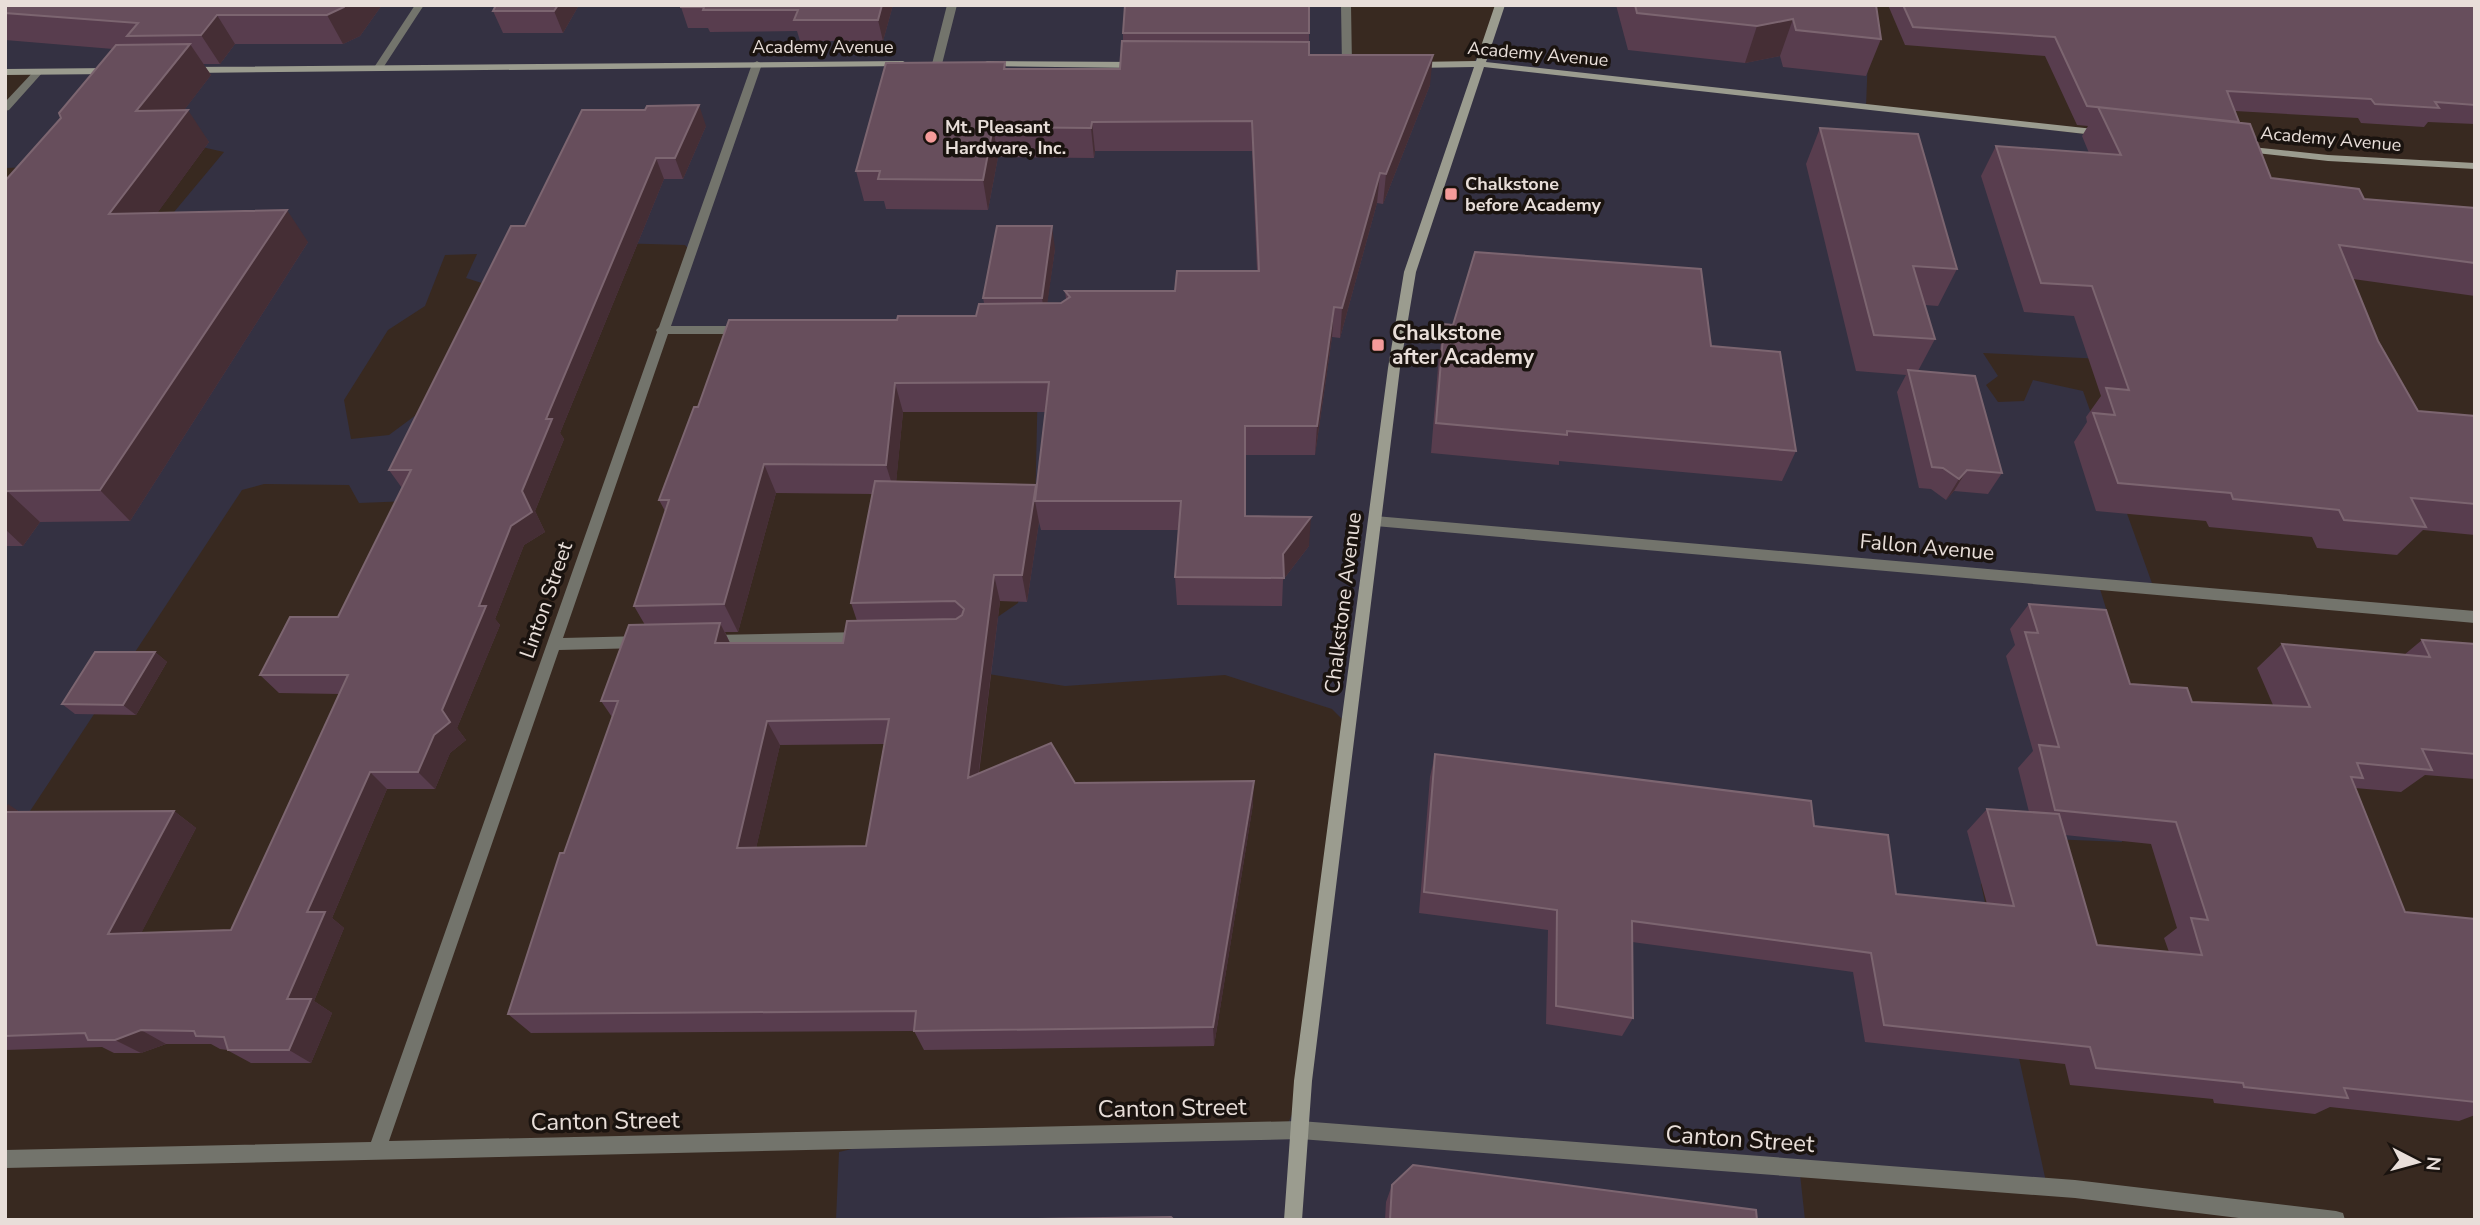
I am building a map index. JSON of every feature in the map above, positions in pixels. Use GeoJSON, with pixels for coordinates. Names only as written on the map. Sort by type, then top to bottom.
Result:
{"type":"FeatureCollection","features":[{"type":"Feature","properties":{"kind":"street"},"geometry":{"type":"LineString","coordinates":[[378,69],[419,5]]}},
{"type":"Feature","properties":{"kind":"street"},"geometry":{"type":"LineString","coordinates":[[937,64],[952,5]]}},
{"type":"Feature","properties":{"kind":"street"},"geometry":{"type":"LineString","coordinates":[[1346,5],[1347,66]]}},
{"type":"Feature","properties":{"kind":"street","name":"Chalkstone Avenue"},"geometry":{"type":"LineString","coordinates":[[1293,1220],[1303,1081],[1394,368],[1410,272],[1500,5]]}},
{"type":"Feature","properties":{"kind":"street","name":"Linton Street"},"geometry":{"type":"LineString","coordinates":[[377,1150],[757,64]]}},
{"type":"Feature","properties":{"kind":"street","name":"Academy Avenue"},"geometry":{"type":"LineString","coordinates":[[172,71],[909,64]]}},
{"type":"Feature","properties":{"kind":"street","name":"Academy Avenue"},"geometry":{"type":"LineString","coordinates":[[923,64],[951,64]]}},
{"type":"Feature","properties":{"kind":"street"},"geometry":{"type":"LineString","coordinates":[[978,64],[1156,65]]}},
{"type":"Feature","properties":{"kind":"street","name":"Academy Avenue"},"geometry":{"type":"LineString","coordinates":[[1400,65],[1481,64],[2115,135]]}},
{"type":"Feature","properties":{"kind":"street"},"geometry":{"type":"LineString","coordinates":[[1333,66],[1360,66]]}},
{"type":"Feature","properties":{"kind":"street"},"geometry":{"type":"LineString","coordinates":[[5,72],[118,71]]}},
{"type":"Feature","properties":{"kind":"street"},"geometry":{"type":"LineString","coordinates":[[5,108],[38,72]]}},
{"type":"Feature","properties":{"kind":"street","name":"Academy Avenue"},"geometry":{"type":"LineString","coordinates":[[2235,148],[2328,158],[2475,166]]}},
{"type":"Feature","properties":{"kind":"street"},"geometry":{"type":"LineString","coordinates":[[663,330],[760,329]]}},
{"type":"Feature","properties":{"kind":"street","name":"Fallon Avenue"},"geometry":{"type":"LineString","coordinates":[[1375,521],[2475,617]]}},
{"type":"Feature","properties":{"kind":"street"},"geometry":{"type":"LineString","coordinates":[[703,641],[880,638]]}},
{"type":"Feature","properties":{"kind":"street"},"geometry":{"type":"LineString","coordinates":[[553,644],[662,642]]}},
{"type":"Feature","properties":{"kind":"street","name":"Canton Street"},"geometry":{"type":"LineString","coordinates":[[5,1159],[1300,1130],[2075,1189],[2336,1220]]}},
{"type":"Feature","properties":{"kind":"shaded area"},"geometry":{"type":"Polygon","coordinates":[[[5,5],[1349,5],[1352,66],[1473,64],[1483,46],[1496,5],[1870,5],[1866,107],[2093,135],[2204,364],[1983,353],[1998,376],[1986,385],[1998,402],[2024,401],[2033,380],[2083,391],[2153,586],[2100,589],[2156,770],[2116,781],[2122,842],[2029,838],[1981,884],[2048,1191],[1800,1174],[1805,1220],[836,1220],[839,1152],[873,1144],[1283,1134],[1294,1110],[1344,721],[1332,709],[1225,675],[1065,686],[982,673],[961,642],[1018,603],[1035,515],[1039,330],[672,331],[670,318],[692,253],[685,245],[540,241],[485,284],[466,278],[477,254],[445,255],[425,306],[388,330],[344,400],[351,439],[389,435],[416,415],[450,422],[410,501],[359,503],[349,485],[264,484],[242,490],[5,849],[5,415],[224,152],[162,138],[34,167],[5,168],[5,113],[37,78],[30,73],[5,73],[5,5]]]}},
{"type":"Feature","properties":{"kind":"building"},"geometry":{"type":"Polygon","coordinates":[[[5,5],[345,5],[327,15],[217,15],[201,35],[127,36],[138,23],[5,13],[5,5]]]}},
{"type":"Feature","properties":{"kind":"building"},"geometry":{"type":"Polygon","coordinates":[[[496,5],[558,5],[554,11],[493,11],[496,5]]]}},
{"type":"Feature","properties":{"kind":"building"},"geometry":{"type":"Polygon","coordinates":[[[681,5],[882,5],[878,20],[794,20],[798,10],[703,10],[704,7],[681,5]]]}},
{"type":"Feature","properties":{"kind":"building"},"geometry":{"type":"Polygon","coordinates":[[[1125,5],[1309,5],[1309,33],[1123,33],[1125,5]]]}},
{"type":"Feature","properties":{"kind":"building"},"geometry":{"type":"Polygon","coordinates":[[[1635,5],[1876,5],[1881,39],[1796,30],[1793,19],[1757,26],[1637,13],[1635,5]]]}},
{"type":"Feature","properties":{"kind":"building"},"geometry":{"type":"Polygon","coordinates":[[[1903,5],[2475,5],[2475,105],[2435,102],[2439,108],[2375,104],[2371,99],[2227,91],[2239,122],[2087,106],[2055,37],[1913,27],[1903,5]]]}},
{"type":"Feature","properties":{"kind":"building"},"geometry":{"type":"Polygon","coordinates":[[[1122,41],[1309,42],[1309,55],[1433,55],[1386,174],[1380,173],[1342,308],[1334,307],[1317,426],[1245,426],[1245,516],[1311,517],[1283,554],[1284,578],[1175,577],[1181,501],[1035,501],[1049,382],[895,383],[886,465],[764,464],[724,604],[634,606],[669,500],[659,500],[694,407],[698,407],[729,320],[897,320],[898,316],[976,316],[979,304],[1061,303],[1070,297],[1065,291],[1175,291],[1177,271],[1259,271],[1252,121],[1092,122],[1091,128],[993,127],[983,180],[878,179],[880,171],[856,171],[886,63],[1005,62],[1004,69],[1120,69],[1122,41]]]}},
{"type":"Feature","properties":{"kind":"building"},"geometry":{"type":"Polygon","coordinates":[[[190,44],[136,111],[188,110],[109,214],[287,210],[100,490],[7,491],[5,494],[5,181],[61,118],[59,113],[116,45],[190,44]]]}},
{"type":"Feature","properties":{"kind":"building"},"geometry":{"type":"Polygon","coordinates":[[[699,105],[675,158],[656,158],[546,419],[552,419],[522,491],[532,512],[511,526],[479,606],[486,606],[442,710],[450,722],[434,735],[418,772],[370,772],[307,912],[325,912],[287,999],[311,999],[289,1050],[228,1050],[224,1037],[196,1036],[194,1031],[141,1030],[115,1040],[88,1040],[85,1033],[5,1036],[5,812],[174,811],[108,934],[231,930],[348,675],[260,675],[290,617],[338,617],[411,470],[389,470],[511,226],[525,226],[582,110],[645,110],[647,106],[699,105]]]}},
{"type":"Feature","properties":{"kind":"building"},"geometry":{"type":"Polygon","coordinates":[[[2098,107],[2250,124],[2271,178],[2359,189],[2364,199],[2475,208],[2475,263],[2339,245],[2378,341],[2418,411],[2475,416],[2475,504],[2411,498],[2426,527],[2344,520],[2339,510],[2233,499],[2231,493],[2118,483],[2093,413],[2115,415],[2106,388],[2129,390],[2092,286],[2041,283],[1996,146],[2121,155],[2098,107]]]}},
{"type":"Feature","properties":{"kind":"building"},"geometry":{"type":"Polygon","coordinates":[[[1820,128],[1918,134],[1957,269],[1913,266],[1935,339],[1874,335],[1820,128]]]}},
{"type":"Feature","properties":{"kind":"building"},"geometry":{"type":"Polygon","coordinates":[[[997,226],[1052,226],[1042,298],[983,298],[997,226]]]}},
{"type":"Feature","properties":{"kind":"building"},"geometry":{"type":"Polygon","coordinates":[[[1475,252],[1701,269],[1711,346],[1780,352],[1796,451],[1567,431],[1567,435],[1436,423],[1444,324],[1453,325],[1475,252]]]}},
{"type":"Feature","properties":{"kind":"building"},"geometry":{"type":"Polygon","coordinates":[[[1908,370],[1975,376],[2002,473],[1967,470],[1959,479],[1943,468],[1932,467],[1908,370]]]}},
{"type":"Feature","properties":{"kind":"building"},"geometry":{"type":"Polygon","coordinates":[[[875,481],[1036,485],[1022,575],[994,575],[968,778],[1051,743],[1075,783],[1254,781],[1213,1027],[914,1031],[916,1011],[508,1014],[560,853],[564,853],[618,701],[601,701],[629,625],[720,623],[715,643],[843,643],[847,621],[956,619],[962,615],[964,609],[955,601],[851,603],[875,481]],[[889,719],[767,721],[737,848],[866,846],[889,719]]]}},
{"type":"Feature","properties":{"kind":"building"},"geometry":{"type":"Polygon","coordinates":[[[2029,604],[2106,610],[2130,684],[2187,688],[2192,702],[2310,707],[2282,644],[2430,657],[2422,640],[2475,644],[2475,754],[2422,749],[2432,770],[2357,763],[2363,778],[2351,777],[2405,912],[2475,919],[2475,1102],[2344,1088],[2348,1098],[2244,1087],[2243,1083],[2096,1068],[2090,1047],[1884,1025],[1871,953],[1632,921],[1633,1018],[1556,1006],[1557,910],[1424,892],[1435,754],[1811,801],[1814,826],[1888,835],[1896,894],[2014,906],[1987,809],[2059,814],[2097,945],[2202,955],[2191,918],[2208,920],[2176,822],[2055,810],[2039,745],[2059,747],[2025,632],[2038,633],[2029,604]]]}},
{"type":"Feature","properties":{"kind":"building"},"geometry":{"type":"Polygon","coordinates":[[[95,652],[155,652],[123,705],[62,704],[95,652]]]}},
{"type":"Feature","properties":{"kind":"building"},"geometry":{"type":"Polygon","coordinates":[[[1413,1165],[1756,1210],[1757,1220],[1390,1220],[1392,1185],[1413,1165]]]}},
{"type":"Feature","properties":{"kind":"building"},"geometry":{"type":"Polygon","coordinates":[[[1171,1217],[1174,1220],[1038,1220],[1038,1219],[1171,1217]]]}},
{"type":"Feature","properties":{"kind":"place","name":"Mt. Pleasant Hardware, Inc."},"geometry":{"type":"Point","coordinates":[931,137]}},
{"type":"Feature","properties":{"kind":"place","name":"Chalkstone before Academy"},"geometry":{"type":"Point","coordinates":[1451,194]}},
{"type":"Feature","properties":{"kind":"place","name":"Chalkstone after Academy"},"geometry":{"type":"Point","coordinates":[1378,345]}}]}
